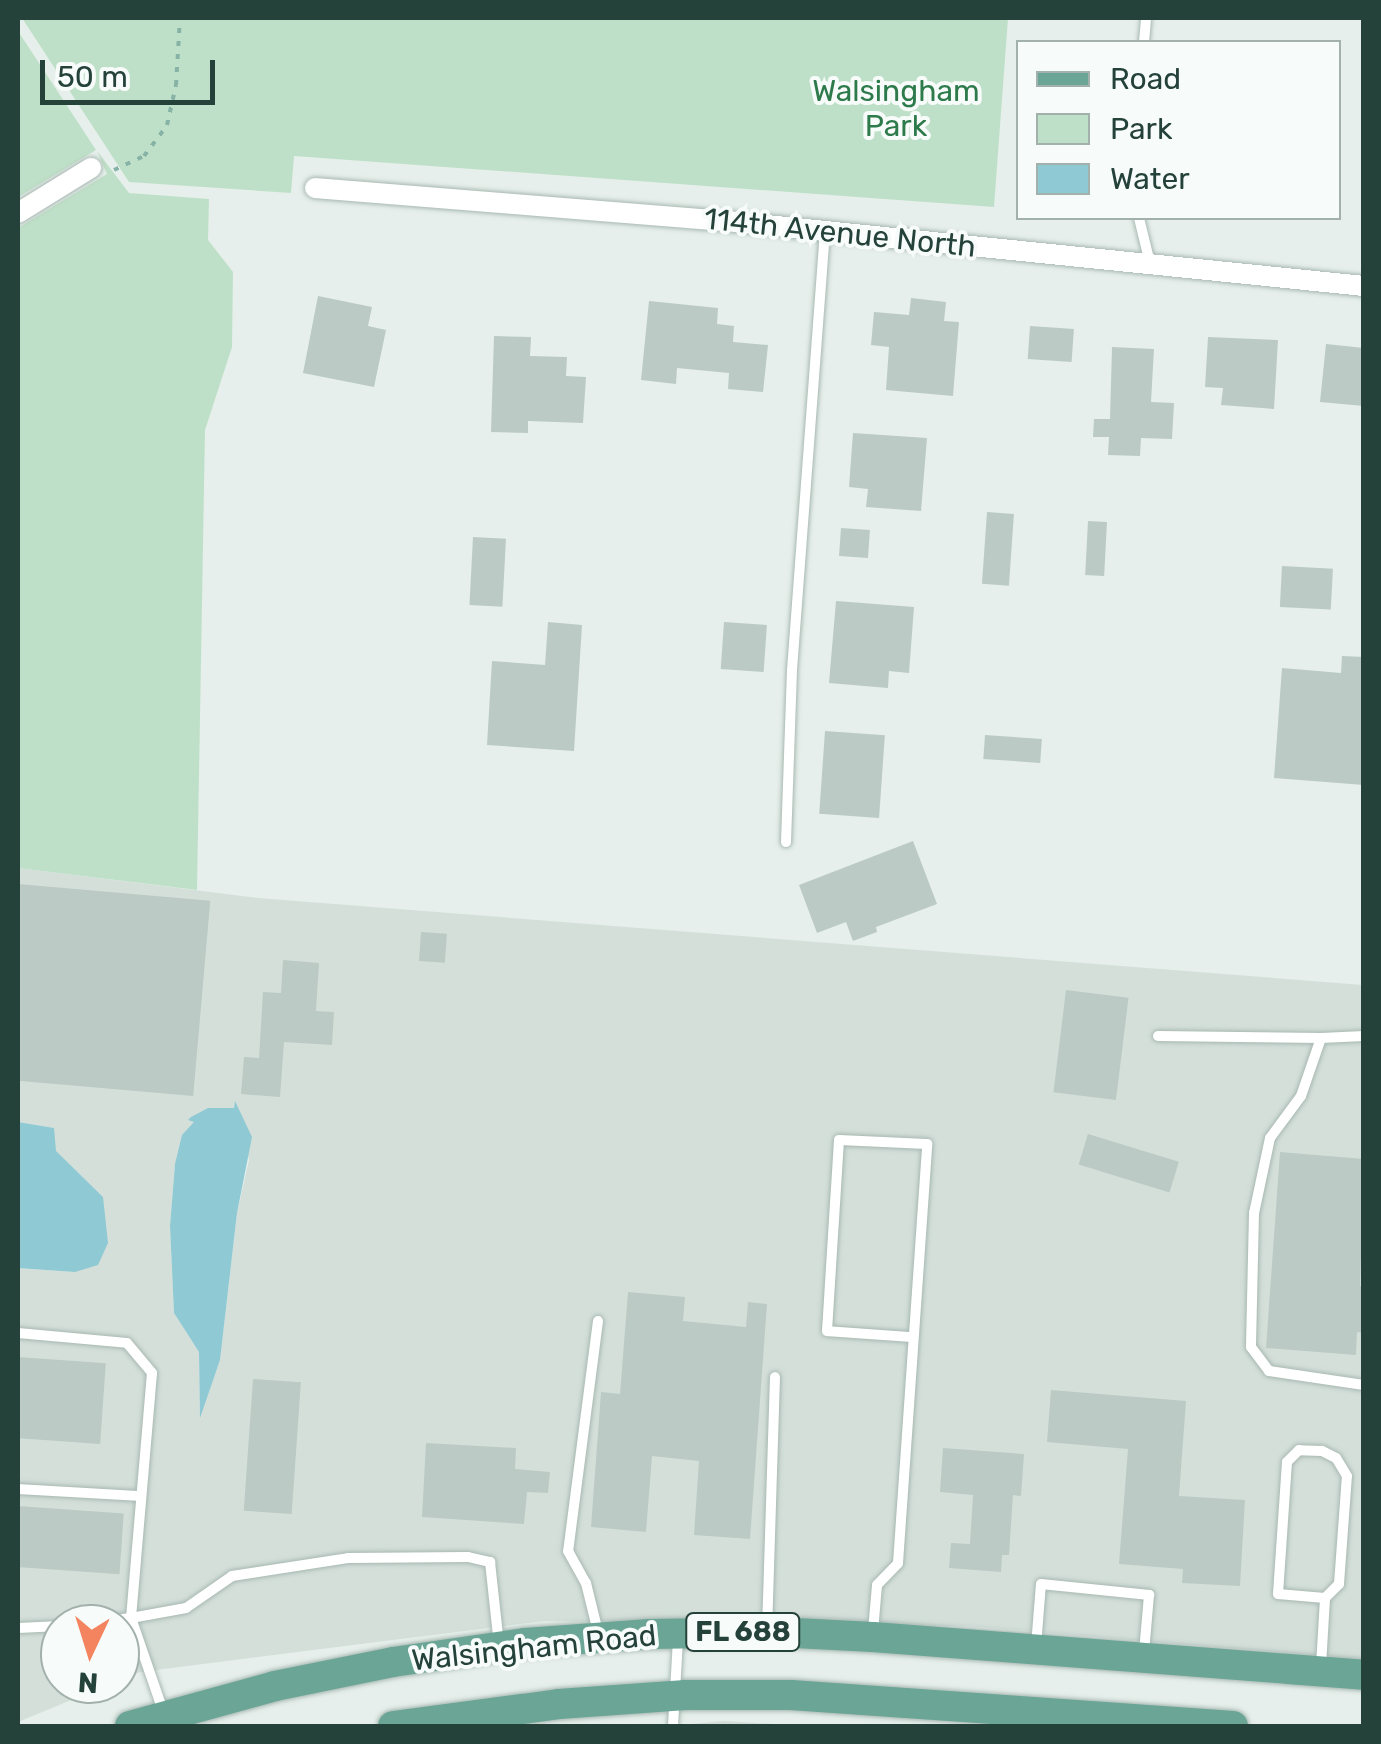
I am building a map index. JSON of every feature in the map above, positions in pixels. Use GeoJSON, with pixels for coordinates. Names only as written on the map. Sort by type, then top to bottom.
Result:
{"type":"FeatureCollection","features":[{"type":"Feature","properties":{"kind":"main road","name":"Walsingham Road"},"geometry":{"type":"LineString","coordinates":[[130,1726],[275,1686],[500,1646],[599,1637],[767,1632],[873,1637],[1364,1676]]}},
{"type":"Feature","properties":{"kind":"main road","name":"Walsingham Road"},"geometry":{"type":"LineString","coordinates":[[393,1726],[560,1704],[675,1711],[791,1695],[1044,1719],[1233,1726]]}},
{"type":"Feature","properties":{"kind":"street"},"geometry":{"type":"LineString","coordinates":[[18,212],[91,168]]}},
{"type":"Feature","properties":{"kind":"street","name":"114th Avenue North"},"geometry":{"type":"LineString","coordinates":[[315,188],[825,231],[1364,286]]}},
{"type":"Feature","properties":{"kind":"lane"},"geometry":{"type":"LineString","coordinates":[[1139,220],[1150,264]]}},
{"type":"Feature","properties":{"kind":"lane"},"geometry":{"type":"LineString","coordinates":[[786,842],[792,670],[825,231]]}},
{"type":"Feature","properties":{"kind":"lane"},"geometry":{"type":"LineString","coordinates":[[1158,1036],[1364,1036]]}},
{"type":"Feature","properties":{"kind":"lane"},"geometry":{"type":"LineString","coordinates":[[1322,1038],[1302,1096],[1270,1138],[1254,1213],[1250,1347],[1269,1371],[1364,1385]]}},
{"type":"Feature","properties":{"kind":"lane"},"geometry":{"type":"LineString","coordinates":[[873,1637],[877,1585],[898,1563],[927,1144],[839,1140],[827,1331],[911,1337]]}},
{"type":"Feature","properties":{"kind":"lane"},"geometry":{"type":"LineString","coordinates":[[598,1321],[568,1551],[586,1583],[599,1637]]}},
{"type":"Feature","properties":{"kind":"lane"},"geometry":{"type":"LineString","coordinates":[[18,1334],[128,1344],[152,1373],[132,1604]]}},
{"type":"Feature","properties":{"kind":"lane"},"geometry":{"type":"LineString","coordinates":[[767,1632],[775,1376]]}},
{"type":"Feature","properties":{"kind":"lane"},"geometry":{"type":"LineString","coordinates":[[1320,1672],[1325,1598],[1339,1584],[1347,1476],[1336,1458],[1322,1451],[1299,1450],[1287,1462],[1278,1594],[1325,1598]]}},
{"type":"Feature","properties":{"kind":"lane"},"geometry":{"type":"LineString","coordinates":[[18,1489],[142,1496]]}},
{"type":"Feature","properties":{"kind":"lane"},"geometry":{"type":"LineString","coordinates":[[140,1616],[186,1608],[232,1576],[348,1558],[468,1557],[490,1562],[500,1646]]}},
{"type":"Feature","properties":{"kind":"lane"},"geometry":{"type":"LineString","coordinates":[[1036,1649],[1041,1584],[1149,1595],[1144,1658]]}},
{"type":"Feature","properties":{"kind":"lane"},"geometry":{"type":"LineString","coordinates":[[675,1711],[678,1634]]}},
{"type":"Feature","properties":{"kind":"lane"},"geometry":{"type":"LineString","coordinates":[[140,1644],[165,1716]]}},
{"type":"Feature","properties":{"kind":"path"},"geometry":{"type":"LineString","coordinates":[[91,168],[105,174],[144,156],[167,125],[176,85],[180,18]]}},
{"type":"Feature","properties":{"kind":"shaded area"},"geometry":{"type":"Polygon","coordinates":[[[18,868],[258,898],[1363,985],[1363,1659],[967,1626],[544,1621],[140,1672],[140,1604],[40,1604],[40,1704],[62,1704],[18,1722],[18,1268],[75,1272],[103,1197],[55,1151],[53,1128],[18,1122],[18,868]],[[235,1103],[234,1109],[195,1121],[175,1164],[170,1226],[174,1313],[199,1352],[200,1413],[220,1360],[237,1213],[249,1160],[235,1103]]]}},
{"type":"Feature","properties":{"kind":"shaded area"},"geometry":{"type":"Polygon","coordinates":[[[724,1721],[808,1726],[670,1726],[724,1721]]]}},
{"type":"Feature","properties":{"kind":"green space","name":"Walsingham Park"},"geometry":{"type":"Polygon","coordinates":[[[22,18],[1008,18],[994,207],[294,156],[291,193],[129,182],[22,18]]]}},
{"type":"Feature","properties":{"kind":"green space"},"geometry":{"type":"Polygon","coordinates":[[[18,31],[96,150],[18,197],[18,31]]]}},
{"type":"Feature","properties":{"kind":"green space"},"geometry":{"type":"Polygon","coordinates":[[[97,151],[129,193],[209,199],[208,240],[233,272],[232,347],[205,430],[197,890],[18,868],[18,228],[107,174],[97,151]]]}},
{"type":"Feature","properties":{"kind":"water"},"geometry":{"type":"Polygon","coordinates":[[[235,1101],[252,1137],[237,1213],[220,1360],[200,1418],[199,1352],[174,1313],[170,1226],[175,1164],[182,1135],[194,1122],[188,1120],[208,1108],[234,1108],[235,1101]]]}},
{"type":"Feature","properties":{"kind":"water"},"geometry":{"type":"Polygon","coordinates":[[[18,1122],[54,1128],[56,1151],[103,1197],[108,1243],[98,1265],[75,1272],[18,1268],[18,1122]]]}},
{"type":"Feature","properties":{"kind":"building"},"geometry":{"type":"Polygon","coordinates":[[[318,296],[372,307],[368,326],[386,330],[374,387],[303,373],[318,296]]]}},
{"type":"Feature","properties":{"kind":"building"},"geometry":{"type":"Polygon","coordinates":[[[911,298],[946,302],[944,321],[959,322],[953,396],[886,390],[889,347],[871,345],[874,312],[909,315],[911,298]]]}},
{"type":"Feature","properties":{"kind":"building"},"geometry":{"type":"Polygon","coordinates":[[[649,301],[718,308],[717,324],[734,326],[733,342],[768,345],[763,392],[728,389],[729,373],[677,368],[676,384],[641,380],[649,301]]]}},
{"type":"Feature","properties":{"kind":"building"},"geometry":{"type":"Polygon","coordinates":[[[1030,326],[1074,329],[1072,362],[1028,359],[1030,326]]]}},
{"type":"Feature","properties":{"kind":"building"},"geometry":{"type":"Polygon","coordinates":[[[494,336],[531,337],[530,356],[567,357],[566,376],[586,377],[583,423],[528,421],[528,433],[491,432],[494,336]]]}},
{"type":"Feature","properties":{"kind":"building"},"geometry":{"type":"Polygon","coordinates":[[[1208,337],[1278,340],[1274,409],[1221,405],[1223,388],[1205,387],[1208,337]]]}},
{"type":"Feature","properties":{"kind":"building"},"geometry":{"type":"Polygon","coordinates":[[[1326,344],[1364,348],[1364,406],[1320,402],[1326,344]]]}},
{"type":"Feature","properties":{"kind":"building"},"geometry":{"type":"Polygon","coordinates":[[[1112,347],[1154,349],[1151,402],[1174,403],[1172,439],[1141,438],[1140,456],[1108,455],[1109,437],[1093,437],[1094,419],[1110,419],[1112,347]]]}},
{"type":"Feature","properties":{"kind":"building"},"geometry":{"type":"Polygon","coordinates":[[[853,433],[927,438],[921,511],[866,507],[868,489],[849,487],[853,433]]]}},
{"type":"Feature","properties":{"kind":"building"},"geometry":{"type":"Polygon","coordinates":[[[987,512],[1014,514],[1009,586],[982,584],[987,512]]]}},
{"type":"Feature","properties":{"kind":"building"},"geometry":{"type":"Polygon","coordinates":[[[1088,521],[1107,522],[1104,576],[1085,575],[1088,521]]]}},
{"type":"Feature","properties":{"kind":"building"},"geometry":{"type":"Polygon","coordinates":[[[841,528],[870,530],[868,558],[839,556],[841,528]]]}},
{"type":"Feature","properties":{"kind":"building"},"geometry":{"type":"Polygon","coordinates":[[[473,537],[506,539],[502,607],[469,605],[473,537]]]}},
{"type":"Feature","properties":{"kind":"building"},"geometry":{"type":"Polygon","coordinates":[[[1282,566],[1333,569],[1331,610],[1280,607],[1282,566]]]}},
{"type":"Feature","properties":{"kind":"building"},"geometry":{"type":"Polygon","coordinates":[[[836,601],[914,607],[909,673],[889,671],[888,688],[829,683],[836,601]]]}},
{"type":"Feature","properties":{"kind":"building"},"geometry":{"type":"Polygon","coordinates":[[[548,622],[582,625],[574,751],[487,745],[492,661],[545,665],[548,622]]]}},
{"type":"Feature","properties":{"kind":"building"},"geometry":{"type":"Polygon","coordinates":[[[724,622],[767,625],[764,672],[721,669],[724,622]]]}},
{"type":"Feature","properties":{"kind":"building"},"geometry":{"type":"Polygon","coordinates":[[[1342,656],[1364,657],[1364,785],[1274,778],[1282,668],[1341,673],[1342,656]]]}},
{"type":"Feature","properties":{"kind":"building"},"geometry":{"type":"Polygon","coordinates":[[[825,731],[885,735],[879,818],[819,814],[825,731]]]}},
{"type":"Feature","properties":{"kind":"building"},"geometry":{"type":"Polygon","coordinates":[[[985,735],[1042,739],[1040,763],[983,759],[985,735]]]}},
{"type":"Feature","properties":{"kind":"building"},"geometry":{"type":"Polygon","coordinates":[[[913,841],[937,904],[876,927],[877,932],[853,941],[846,922],[817,933],[799,885],[913,841]]]}},
{"type":"Feature","properties":{"kind":"building"},"geometry":{"type":"Polygon","coordinates":[[[18,884],[210,901],[193,1096],[18,1081],[18,884]]]}},
{"type":"Feature","properties":{"kind":"building"},"geometry":{"type":"Polygon","coordinates":[[[421,932],[447,934],[445,963],[419,961],[421,932]]]}},
{"type":"Feature","properties":{"kind":"building"},"geometry":{"type":"Polygon","coordinates":[[[283,960],[319,963],[316,1011],[334,1012],[332,1045],[284,1042],[280,1097],[241,1094],[244,1057],[259,1058],[263,992],[281,993],[283,960]]]}},
{"type":"Feature","properties":{"kind":"building"},"geometry":{"type":"Polygon","coordinates":[[[1066,990],[1129,998],[1116,1100],[1053,1092],[1066,990]]]}},
{"type":"Feature","properties":{"kind":"building"},"geometry":{"type":"Polygon","coordinates":[[[1088,1134],[1179,1162],[1169,1192],[1079,1165],[1088,1134]]]}},
{"type":"Feature","properties":{"kind":"building"},"geometry":{"type":"Polygon","coordinates":[[[1280,1152],[1364,1159],[1360,1286],[1364,1287],[1364,1333],[1357,1332],[1356,1355],[1266,1348],[1280,1152]]]}},
{"type":"Feature","properties":{"kind":"building"},"geometry":{"type":"Polygon","coordinates":[[[628,1292],[685,1297],[683,1321],[746,1327],[748,1302],[767,1304],[750,1539],[694,1535],[699,1461],[652,1456],[646,1532],[591,1527],[601,1392],[620,1394],[628,1292]]]}},
{"type":"Feature","properties":{"kind":"building"},"geometry":{"type":"Polygon","coordinates":[[[18,1357],[106,1363],[100,1444],[18,1438],[18,1357]]]}},
{"type":"Feature","properties":{"kind":"building"},"geometry":{"type":"Polygon","coordinates":[[[253,1379],[301,1382],[292,1514],[244,1511],[253,1379]]]}},
{"type":"Feature","properties":{"kind":"building"},"geometry":{"type":"Polygon","coordinates":[[[1051,1390],[1186,1401],[1179,1496],[1245,1500],[1240,1586],[1182,1583],[1183,1569],[1119,1564],[1128,1449],[1047,1442],[1051,1390]]]}},
{"type":"Feature","properties":{"kind":"building"},"geometry":{"type":"Polygon","coordinates":[[[426,1443],[516,1448],[515,1469],[550,1472],[548,1493],[527,1492],[524,1524],[422,1517],[426,1443]]]}},
{"type":"Feature","properties":{"kind":"building"},"geometry":{"type":"Polygon","coordinates":[[[943,1448],[1024,1454],[1021,1496],[1013,1495],[1009,1555],[1002,1555],[1001,1572],[949,1568],[951,1543],[970,1544],[973,1495],[940,1492],[943,1448]]]}},
{"type":"Feature","properties":{"kind":"building"},"geometry":{"type":"Polygon","coordinates":[[[18,1506],[124,1513],[119,1574],[18,1567],[18,1506]]]}}]}
